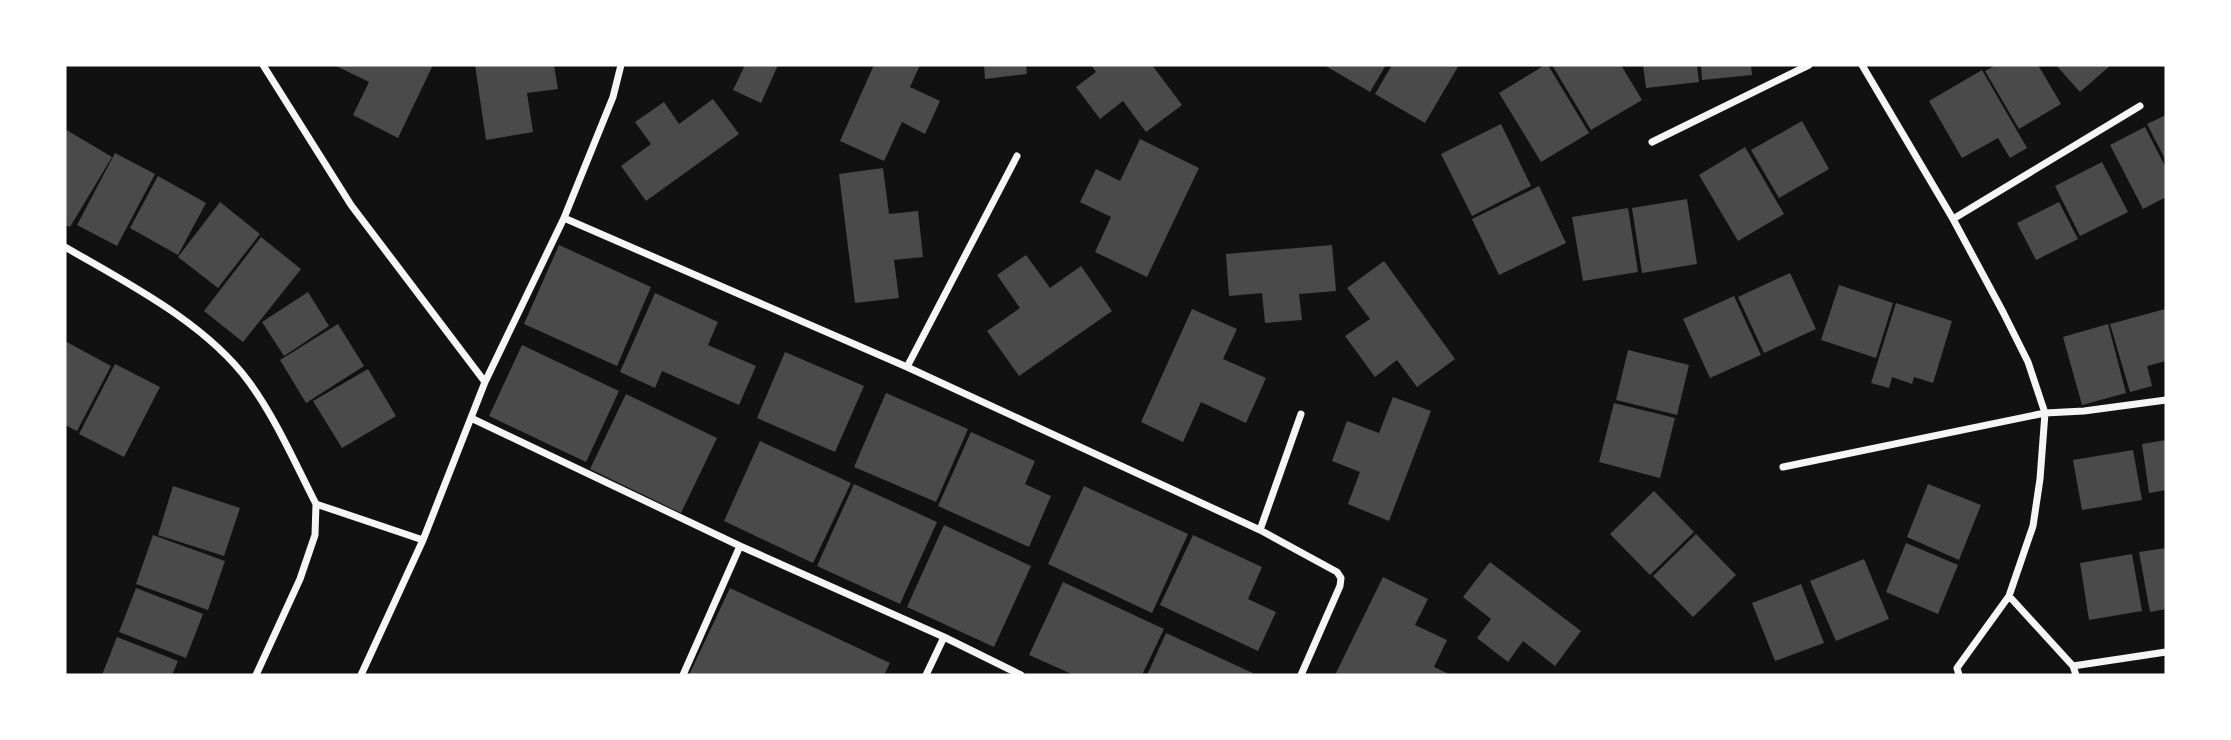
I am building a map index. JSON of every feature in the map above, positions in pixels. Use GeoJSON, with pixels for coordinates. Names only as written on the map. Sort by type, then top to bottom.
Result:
{"type":"FeatureCollection","features":[{"type":"Feature","properties":{"kind":"street"},"geometry":{"type":"LineString","coordinates":[[263,65],[351,205],[485,382]]}},
{"type":"Feature","properties":{"kind":"street"},"geometry":{"type":"LineString","coordinates":[[361,675],[423,540],[485,382],[564,218],[613,97],[621,65]]}},
{"type":"Feature","properties":{"kind":"street"},"geometry":{"type":"LineString","coordinates":[[1652,142],[1808,65]]}},
{"type":"Feature","properties":{"kind":"street"},"geometry":{"type":"LineString","coordinates":[[1862,65],[1953,219],[2028,362],[2045,413],[2040,480],[2033,526],[2009,596],[1956,673]]}},
{"type":"Feature","properties":{"kind":"street"},"geometry":{"type":"LineString","coordinates":[[1953,219],[2140,106]]}},
{"type":"Feature","properties":{"kind":"street"},"geometry":{"type":"LineString","coordinates":[[907,367],[1017,156]]}},
{"type":"Feature","properties":{"kind":"street"},"geometry":{"type":"LineString","coordinates":[[564,218],[907,367],[1260,530],[1337,572],[1341,578],[1340,586],[1301,675]]}},
{"type":"Feature","properties":{"kind":"street"},"geometry":{"type":"LineString","coordinates":[[65,247],[184,320],[221,352],[249,382],[316,504],[315,535],[300,579],[256,675]]}},
{"type":"Feature","properties":{"kind":"street"},"geometry":{"type":"LineString","coordinates":[[1783,467],[2045,413],[2084,411],[2166,400]]}},
{"type":"Feature","properties":{"kind":"street"},"geometry":{"type":"LineString","coordinates":[[1260,530],[1301,414]]}},
{"type":"Feature","properties":{"kind":"street"},"geometry":{"type":"LineString","coordinates":[[471,418],[1021,675]]}},
{"type":"Feature","properties":{"kind":"street"},"geometry":{"type":"LineString","coordinates":[[316,504],[423,540]]}},
{"type":"Feature","properties":{"kind":"street"},"geometry":{"type":"LineString","coordinates":[[683,675],[740,546]]}},
{"type":"Feature","properties":{"kind":"street"},"geometry":{"type":"LineString","coordinates":[[2009,596],[2073,666],[2076,675]]}},
{"type":"Feature","properties":{"kind":"street"},"geometry":{"type":"LineString","coordinates":[[926,675],[944,637]]}},
{"type":"Feature","properties":{"kind":"street"},"geometry":{"type":"LineString","coordinates":[[2073,666],[2166,652]]}},
{"type":"Feature","properties":{"kind":"building"},"geometry":{"type":"Polygon","coordinates":[[[334,65],[433,65],[398,138],[353,115],[369,82],[334,65]]]}},
{"type":"Feature","properties":{"kind":"building"},"geometry":{"type":"Polygon","coordinates":[[[475,65],[554,65],[558,89],[527,93],[533,132],[486,140],[475,65]]]}},
{"type":"Feature","properties":{"kind":"building"},"geometry":{"type":"Polygon","coordinates":[[[745,65],[778,65],[761,103],[733,90],[745,65]]]}},
{"type":"Feature","properties":{"kind":"building"},"geometry":{"type":"Polygon","coordinates":[[[874,65],[920,65],[910,87],[940,101],[925,134],[902,122],[884,161],[840,141],[874,65]]]}},
{"type":"Feature","properties":{"kind":"building"},"geometry":{"type":"Polygon","coordinates":[[[984,65],[1026,65],[1027,74],[985,79],[984,65]]]}},
{"type":"Feature","properties":{"kind":"building"},"geometry":{"type":"Polygon","coordinates":[[[1091,65],[1152,65],[1182,105],[1146,132],[1123,101],[1100,119],[1076,87],[1096,72],[1091,65]]]}},
{"type":"Feature","properties":{"kind":"building"},"geometry":{"type":"Polygon","coordinates":[[[1324,65],[1386,65],[1370,92],[1324,65]]]}},
{"type":"Feature","properties":{"kind":"building"},"geometry":{"type":"Polygon","coordinates":[[[1392,65],[1459,65],[1425,123],[1375,94],[1392,65]]]}},
{"type":"Feature","properties":{"kind":"building"},"geometry":{"type":"Polygon","coordinates":[[[1548,65],[1589,133],[1541,162],[1499,93],[1548,65]]]}},
{"type":"Feature","properties":{"kind":"building"},"geometry":{"type":"Polygon","coordinates":[[[1552,65],[1621,65],[1642,100],[1591,130],[1552,65]]]}},
{"type":"Feature","properties":{"kind":"building"},"geometry":{"type":"Polygon","coordinates":[[[1643,65],[1697,65],[1699,82],[1646,88],[1643,65]]]}},
{"type":"Feature","properties":{"kind":"building"},"geometry":{"type":"Polygon","coordinates":[[[1701,65],[1751,65],[1752,75],[1702,80],[1701,65]]]}},
{"type":"Feature","properties":{"kind":"building"},"geometry":{"type":"Polygon","coordinates":[[[1996,65],[2038,65],[2061,104],[2019,129],[1985,71],[1996,65]]]}},
{"type":"Feature","properties":{"kind":"building"},"geometry":{"type":"Polygon","coordinates":[[[2056,65],[2111,65],[2080,92],[2056,65]]]}},
{"type":"Feature","properties":{"kind":"building"},"geometry":{"type":"Polygon","coordinates":[[[1982,70],[2027,148],[2010,158],[1998,138],[1962,158],[1929,101],[1982,70]]]}},
{"type":"Feature","properties":{"kind":"building"},"geometry":{"type":"Polygon","coordinates":[[[713,99],[739,134],[646,201],[621,166],[651,144],[635,122],[664,102],[679,124],[713,99]]]}},
{"type":"Feature","properties":{"kind":"building"},"geometry":{"type":"Polygon","coordinates":[[[2166,115],[2166,161],[2147,124],[2166,115]]]}},
{"type":"Feature","properties":{"kind":"building"},"geometry":{"type":"Polygon","coordinates":[[[1802,121],[1829,169],[1779,198],[1751,150],[1802,121]]]}},
{"type":"Feature","properties":{"kind":"building"},"geometry":{"type":"Polygon","coordinates":[[[1501,124],[1531,186],[1472,216],[1441,154],[1501,124]]]}},
{"type":"Feature","properties":{"kind":"building"},"geometry":{"type":"Polygon","coordinates":[[[2145,127],[2166,168],[2166,197],[2143,209],[2110,145],[2145,127]]]}},
{"type":"Feature","properties":{"kind":"building"},"geometry":{"type":"Polygon","coordinates":[[[65,129],[112,157],[70,227],[65,225],[65,129]]]}},
{"type":"Feature","properties":{"kind":"building"},"geometry":{"type":"Polygon","coordinates":[[[1140,139],[1199,168],[1147,277],[1095,252],[1111,217],[1080,202],[1096,169],[1120,181],[1140,139]]]}},
{"type":"Feature","properties":{"kind":"building"},"geometry":{"type":"Polygon","coordinates":[[[1745,147],[1784,214],[1738,241],[1699,175],[1745,147]]]}},
{"type":"Feature","properties":{"kind":"building"},"geometry":{"type":"Polygon","coordinates":[[[115,153],[155,174],[117,246],[77,225],[115,153]]]}},
{"type":"Feature","properties":{"kind":"building"},"geometry":{"type":"Polygon","coordinates":[[[2102,162],[2128,212],[2080,236],[2055,186],[2102,162]]]}},
{"type":"Feature","properties":{"kind":"building"},"geometry":{"type":"Polygon","coordinates":[[[883,168],[889,214],[918,211],[923,257],[894,260],[899,298],[855,303],[839,174],[883,168]]]}},
{"type":"Feature","properties":{"kind":"building"},"geometry":{"type":"Polygon","coordinates":[[[158,176],[206,203],[178,255],[130,228],[158,176]]]}},
{"type":"Feature","properties":{"kind":"building"},"geometry":{"type":"Polygon","coordinates":[[[1539,186],[1566,243],[1499,275],[1472,219],[1539,186]]]}},
{"type":"Feature","properties":{"kind":"building"},"geometry":{"type":"Polygon","coordinates":[[[1687,199],[1697,264],[1642,273],[1632,208],[1687,199]]]}},
{"type":"Feature","properties":{"kind":"building"},"geometry":{"type":"Polygon","coordinates":[[[220,202],[260,234],[218,288],[178,257],[220,202]]]}},
{"type":"Feature","properties":{"kind":"building"},"geometry":{"type":"Polygon","coordinates":[[[2059,202],[2078,239],[2036,260],[2017,223],[2059,202]]]}},
{"type":"Feature","properties":{"kind":"building"},"geometry":{"type":"Polygon","coordinates":[[[1628,208],[1638,272],[1583,281],[1572,217],[1628,208]]]}},
{"type":"Feature","properties":{"kind":"building"},"geometry":{"type":"Polygon","coordinates":[[[261,237],[301,269],[243,342],[204,311],[261,237]]]}},
{"type":"Feature","properties":{"kind":"building"},"geometry":{"type":"Polygon","coordinates":[[[559,245],[651,287],[617,366],[524,324],[559,245]]]}},
{"type":"Feature","properties":{"kind":"building"},"geometry":{"type":"Polygon","coordinates":[[[1332,245],[1336,291],[1299,294],[1302,320],[1265,323],[1262,293],[1229,296],[1226,254],[1332,245]]]}},
{"type":"Feature","properties":{"kind":"building"},"geometry":{"type":"Polygon","coordinates":[[[1026,255],[1050,288],[1081,266],[1112,311],[1019,376],[987,331],[1020,308],[997,275],[1026,255]]]}},
{"type":"Feature","properties":{"kind":"building"},"geometry":{"type":"Polygon","coordinates":[[[1384,261],[1455,359],[1417,387],[1397,360],[1375,377],[1345,336],[1370,319],[1347,288],[1384,261]]]}},
{"type":"Feature","properties":{"kind":"building"},"geometry":{"type":"Polygon","coordinates":[[[1790,273],[1816,329],[1764,353],[1738,297],[1790,273]]]}},
{"type":"Feature","properties":{"kind":"building"},"geometry":{"type":"Polygon","coordinates":[[[1839,285],[1893,303],[1876,358],[1821,340],[1839,285]]]}},
{"type":"Feature","properties":{"kind":"building"},"geometry":{"type":"Polygon","coordinates":[[[308,292],[329,326],[284,356],[262,322],[308,292]]]}},
{"type":"Feature","properties":{"kind":"building"},"geometry":{"type":"Polygon","coordinates":[[[655,293],[718,322],[708,345],[756,366],[739,405],[662,371],[655,388],[620,372],[655,293]]]}},
{"type":"Feature","properties":{"kind":"building"},"geometry":{"type":"Polygon","coordinates":[[[1734,296],[1761,355],[1710,378],[1683,319],[1734,296]]]}},
{"type":"Feature","properties":{"kind":"building"},"geometry":{"type":"Polygon","coordinates":[[[1896,303],[1952,321],[1933,383],[1914,377],[1912,384],[1892,377],[1889,388],[1871,383],[1896,303]]]}},
{"type":"Feature","properties":{"kind":"building"},"geometry":{"type":"Polygon","coordinates":[[[1192,309],[1237,329],[1223,359],[1266,378],[1246,423],[1201,402],[1183,442],[1141,422],[1192,309]]]}},
{"type":"Feature","properties":{"kind":"building"},"geometry":{"type":"Polygon","coordinates":[[[2165,309],[2166,361],[2147,366],[2152,386],[2130,392],[2110,324],[2165,309]]]}},
{"type":"Feature","properties":{"kind":"building"},"geometry":{"type":"Polygon","coordinates":[[[338,324],[364,366],[306,403],[280,360],[338,324]]]}},
{"type":"Feature","properties":{"kind":"building"},"geometry":{"type":"Polygon","coordinates":[[[2108,324],[2126,393],[2082,405],[2063,337],[2108,324]]]}},
{"type":"Feature","properties":{"kind":"building"},"geometry":{"type":"Polygon","coordinates":[[[65,341],[111,366],[77,431],[65,425],[65,341]]]}},
{"type":"Feature","properties":{"kind":"building"},"geometry":{"type":"Polygon","coordinates":[[[522,345],[619,391],[586,462],[489,416],[522,345]]]}},
{"type":"Feature","properties":{"kind":"building"},"geometry":{"type":"Polygon","coordinates":[[[1628,350],[1689,365],[1677,415],[1616,400],[1628,350]]]}},
{"type":"Feature","properties":{"kind":"building"},"geometry":{"type":"Polygon","coordinates":[[[785,352],[864,386],[835,452],[757,418],[785,352]]]}},
{"type":"Feature","properties":{"kind":"building"},"geometry":{"type":"Polygon","coordinates":[[[115,364],[160,387],[124,457],[79,434],[115,364]]]}},
{"type":"Feature","properties":{"kind":"building"},"geometry":{"type":"Polygon","coordinates":[[[368,369],[396,416],[342,448],[313,401],[368,369]]]}},
{"type":"Feature","properties":{"kind":"building"},"geometry":{"type":"Polygon","coordinates":[[[886,393],[968,429],[936,502],[854,467],[886,393]]]}},
{"type":"Feature","properties":{"kind":"building"},"geometry":{"type":"Polygon","coordinates":[[[626,394],[717,438],[681,513],[590,469],[626,394]]]}},
{"type":"Feature","properties":{"kind":"building"},"geometry":{"type":"Polygon","coordinates":[[[1393,397],[1431,411],[1389,521],[1348,504],[1360,472],[1332,461],[1347,421],[1379,433],[1393,397]]]}},
{"type":"Feature","properties":{"kind":"building"},"geometry":{"type":"Polygon","coordinates":[[[1614,403],[1675,418],[1660,478],[1599,462],[1614,403]]]}},
{"type":"Feature","properties":{"kind":"building"},"geometry":{"type":"Polygon","coordinates":[[[971,432],[1035,461],[1025,484],[1051,496],[1029,547],[938,506],[971,432]]]}},
{"type":"Feature","properties":{"kind":"building"},"geometry":{"type":"Polygon","coordinates":[[[2166,440],[2166,490],[2149,493],[2142,444],[2166,440]]]}},
{"type":"Feature","properties":{"kind":"building"},"geometry":{"type":"Polygon","coordinates":[[[760,441],[851,483],[813,563],[724,521],[760,441]]]}},
{"type":"Feature","properties":{"kind":"building"},"geometry":{"type":"Polygon","coordinates":[[[2133,450],[2142,500],[2082,510],[2073,460],[2133,450]]]}},
{"type":"Feature","properties":{"kind":"building"},"geometry":{"type":"Polygon","coordinates":[[[854,484],[937,522],[900,604],[817,566],[854,484]]]}},
{"type":"Feature","properties":{"kind":"building"},"geometry":{"type":"Polygon","coordinates":[[[1928,484],[1981,505],[1959,560],[1907,537],[1928,484]]]}},
{"type":"Feature","properties":{"kind":"building"},"geometry":{"type":"Polygon","coordinates":[[[173,486],[240,508],[224,556],[158,535],[173,486]]]}},
{"type":"Feature","properties":{"kind":"building"},"geometry":{"type":"Polygon","coordinates":[[[1084,486],[1188,534],[1152,613],[1048,564],[1084,486]]]}},
{"type":"Feature","properties":{"kind":"building"},"geometry":{"type":"Polygon","coordinates":[[[1654,491],[1694,532],[1650,575],[1610,534],[1654,491]]]}},
{"type":"Feature","properties":{"kind":"building"},"geometry":{"type":"Polygon","coordinates":[[[944,525],[1031,566],[994,647],[907,607],[944,525]]]}},
{"type":"Feature","properties":{"kind":"building"},"geometry":{"type":"Polygon","coordinates":[[[1696,534],[1736,575],[1693,617],[1653,576],[1696,534]]]}},
{"type":"Feature","properties":{"kind":"building"},"geometry":{"type":"Polygon","coordinates":[[[153,535],[225,561],[208,610],[136,584],[153,535]]]}},
{"type":"Feature","properties":{"kind":"building"},"geometry":{"type":"Polygon","coordinates":[[[1193,535],[1262,567],[1248,599],[1276,612],[1258,651],[1160,605],[1193,535]]]}},
{"type":"Feature","properties":{"kind":"building"},"geometry":{"type":"Polygon","coordinates":[[[1906,543],[1958,565],[1938,614],[1886,592],[1906,543]]]}},
{"type":"Feature","properties":{"kind":"building"},"geometry":{"type":"Polygon","coordinates":[[[2166,548],[2166,609],[2150,612],[2139,552],[2166,548]]]}},
{"type":"Feature","properties":{"kind":"building"},"geometry":{"type":"Polygon","coordinates":[[[2132,554],[2142,611],[2089,620],[2080,563],[2132,554]]]}},
{"type":"Feature","properties":{"kind":"building"},"geometry":{"type":"Polygon","coordinates":[[[1864,559],[1889,619],[1836,641],[1810,581],[1864,559]]]}},
{"type":"Feature","properties":{"kind":"building"},"geometry":{"type":"Polygon","coordinates":[[[1490,562],[1581,631],[1555,666],[1523,641],[1508,662],[1477,638],[1491,619],[1463,597],[1490,562]]]}},
{"type":"Feature","properties":{"kind":"building"},"geometry":{"type":"Polygon","coordinates":[[[1383,577],[1428,599],[1415,625],[1447,640],[1434,667],[1451,675],[1335,675],[1383,577]]]}},
{"type":"Feature","properties":{"kind":"building"},"geometry":{"type":"Polygon","coordinates":[[[1063,582],[1164,629],[1142,675],[1074,675],[1029,655],[1063,582]]]}},
{"type":"Feature","properties":{"kind":"building"},"geometry":{"type":"Polygon","coordinates":[[[1801,584],[1824,643],[1775,661],[1752,603],[1801,584]]]}},
{"type":"Feature","properties":{"kind":"building"},"geometry":{"type":"Polygon","coordinates":[[[136,588],[203,614],[186,658],[119,632],[136,588]]]}},
{"type":"Feature","properties":{"kind":"building"},"geometry":{"type":"Polygon","coordinates":[[[730,588],[890,663],[884,675],[689,675],[730,588]]]}},
{"type":"Feature","properties":{"kind":"building"},"geometry":{"type":"Polygon","coordinates":[[[1166,633],[1257,675],[1147,675],[1166,633]]]}},
{"type":"Feature","properties":{"kind":"building"},"geometry":{"type":"Polygon","coordinates":[[[117,637],[178,661],[172,675],[102,675],[117,637]]]}}]}
